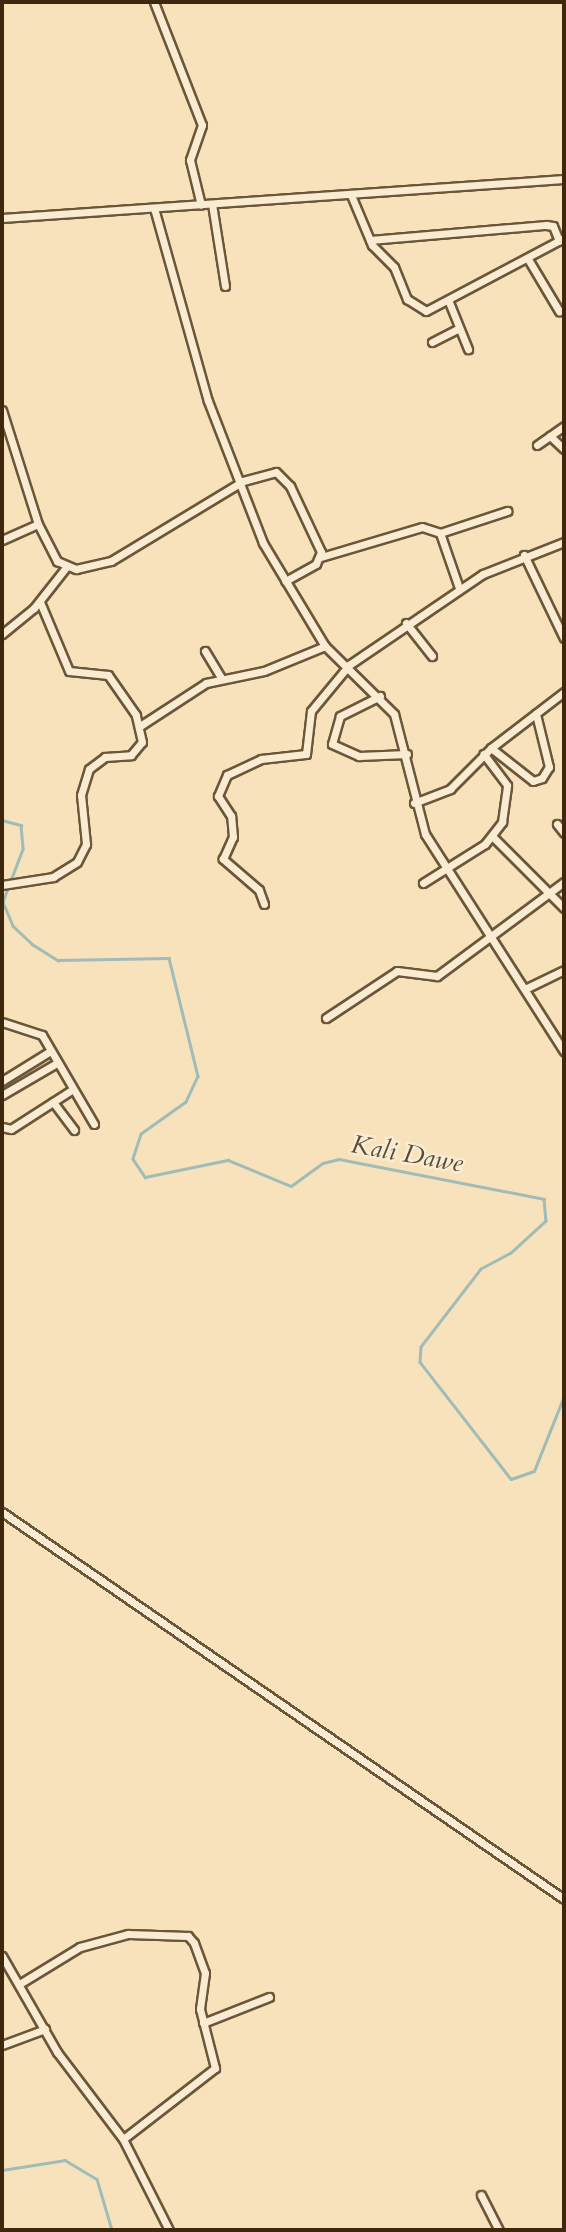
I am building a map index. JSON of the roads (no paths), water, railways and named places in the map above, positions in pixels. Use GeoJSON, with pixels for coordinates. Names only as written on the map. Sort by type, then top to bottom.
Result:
{"type":"FeatureCollection","features":[{"type":"Feature","properties":{"kind":"street"},"geometry":{"type":"LineString","coordinates":[[153,2],[202,125],[190,160],[201,205]]}},
{"type":"Feature","properties":{"kind":"street"},"geometry":{"type":"LineString","coordinates":[[2,218],[564,179]]}},
{"type":"Feature","properties":{"kind":"street"},"geometry":{"type":"LineString","coordinates":[[351,195],[370,240],[394,267],[410,302],[426,311],[449,302],[561,240],[546,225],[370,240]]}},
{"type":"Feature","properties":{"kind":"street"},"geometry":{"type":"LineString","coordinates":[[212,204],[225,286]]}},
{"type":"Feature","properties":{"kind":"street"},"geometry":{"type":"LineString","coordinates":[[154,208],[208,401],[243,481],[263,543],[325,646],[349,665],[394,714],[407,754],[414,803],[446,869],[492,934],[564,1051]]}},
{"type":"Feature","properties":{"kind":"street"},"geometry":{"type":"LineString","coordinates":[[528,259],[559,311]]}},
{"type":"Feature","properties":{"kind":"street"},"geometry":{"type":"LineString","coordinates":[[449,302],[468,349]]}},
{"type":"Feature","properties":{"kind":"street"},"geometry":{"type":"LineString","coordinates":[[432,342],[459,328]]}},
{"type":"Feature","properties":{"kind":"street"},"geometry":{"type":"LineString","coordinates":[[2,410],[38,524],[57,561],[67,566],[111,561],[243,481],[267,472],[284,479],[321,557]]}},
{"type":"Feature","properties":{"kind":"street"},"geometry":{"type":"LineString","coordinates":[[537,445],[564,426]]}},
{"type":"Feature","properties":{"kind":"street"},"geometry":{"type":"LineString","coordinates":[[550,436],[564,449]]}},
{"type":"Feature","properties":{"kind":"street"},"geometry":{"type":"LineString","coordinates":[[285,581],[321,557],[422,527],[440,533],[507,511]]}},
{"type":"Feature","properties":{"kind":"street"},"geometry":{"type":"LineString","coordinates":[[2,540],[38,524]]}},
{"type":"Feature","properties":{"kind":"street"},"geometry":{"type":"LineString","coordinates":[[440,533],[459,588]]}},
{"type":"Feature","properties":{"kind":"street"},"geometry":{"type":"LineString","coordinates":[[264,904],[259,890],[223,859],[233,825],[219,785],[246,764],[306,754],[311,711],[349,665],[406,623],[459,588],[524,555],[564,542]]}},
{"type":"Feature","properties":{"kind":"street"},"geometry":{"type":"LineString","coordinates":[[524,555],[564,638]]}},
{"type":"Feature","properties":{"kind":"street"},"geometry":{"type":"LineString","coordinates":[[2,634],[40,602],[67,566]]}},
{"type":"Feature","properties":{"kind":"street"},"geometry":{"type":"LineString","coordinates":[[2,885],[18,885],[53,877],[77,862],[88,833],[83,781],[99,759],[131,755],[139,747],[139,726],[108,675],[69,671],[40,602]]}},
{"type":"Feature","properties":{"kind":"street"},"geometry":{"type":"LineString","coordinates":[[406,623],[432,656]]}},
{"type":"Feature","properties":{"kind":"street"},"geometry":{"type":"LineString","coordinates":[[139,726],[177,697],[221,678],[275,668],[325,646]]}},
{"type":"Feature","properties":{"kind":"street"},"geometry":{"type":"LineString","coordinates":[[205,651],[221,678]]}},
{"type":"Feature","properties":{"kind":"street"},"geometry":{"type":"LineString","coordinates":[[414,803],[450,789],[491,748],[564,692]]}},
{"type":"Feature","properties":{"kind":"street"},"geometry":{"type":"LineString","coordinates":[[380,696],[340,716],[332,744],[359,756],[407,754]]}},
{"type":"Feature","properties":{"kind":"street"},"geometry":{"type":"LineString","coordinates":[[491,748],[533,781],[542,778],[549,767],[537,713]]}},
{"type":"Feature","properties":{"kind":"street"},"geometry":{"type":"LineString","coordinates":[[423,883],[493,837],[510,799],[484,754]]}},
{"type":"Feature","properties":{"kind":"street"},"geometry":{"type":"LineString","coordinates":[[557,824],[564,833]]}},
{"type":"Feature","properties":{"kind":"street"},"geometry":{"type":"LineString","coordinates":[[493,837],[552,891],[564,908]]}},
{"type":"Feature","properties":{"kind":"street"},"geometry":{"type":"LineString","coordinates":[[326,1018],[397,971],[437,976],[564,882]]}},
{"type":"Feature","properties":{"kind":"street"},"geometry":{"type":"LineString","coordinates":[[527,988],[564,970]]}},
{"type":"Feature","properties":{"kind":"street"},"geometry":{"type":"LineString","coordinates":[[2,1022],[14,1030],[36,1030],[70,1091],[94,1124]]}},
{"type":"Feature","properties":{"kind":"street"},"geometry":{"type":"LineString","coordinates":[[2,1081],[49,1052]]}},
{"type":"Feature","properties":{"kind":"street"},"geometry":{"type":"LineString","coordinates":[[2,1095],[55,1065]]}},
{"type":"Feature","properties":{"kind":"street"},"geometry":{"type":"LineString","coordinates":[[2,1127],[11,1129],[70,1091]]}},
{"type":"Feature","properties":{"kind":"street"},"geometry":{"type":"LineString","coordinates":[[53,1102],[74,1130]]}},
{"type":"Feature","properties":{"kind":"street"},"geometry":{"type":"LineString","coordinates":[[2,1512],[564,1899]]}},
{"type":"Feature","properties":{"kind":"street"},"geometry":{"type":"LineString","coordinates":[[21,1983],[104,1940],[138,1933],[166,1940],[188,1936],[205,1973],[203,2023],[211,2076],[123,2139]]}},
{"type":"Feature","properties":{"kind":"street"},"geometry":{"type":"LineString","coordinates":[[2,1956],[21,1983],[67,2068],[123,2139],[169,2230]]}},
{"type":"Feature","properties":{"kind":"street"},"geometry":{"type":"LineString","coordinates":[[203,2023],[269,1997]]}},
{"type":"Feature","properties":{"kind":"street"},"geometry":{"type":"LineString","coordinates":[[2,2045],[45,2029]]}},
{"type":"Feature","properties":{"kind":"street"},"geometry":{"type":"LineString","coordinates":[[481,2195],[499,2230]]}},
{"type":"Feature","properties":{"kind":"waterway","name":"Kali Dawe"},"geometry":{"type":"LineString","coordinates":[[2,820],[21,825],[23,849],[3,902],[13,926],[32,944],[58,960],[169,958],[198,1076],[186,1102],[141,1134],[133,1159],[145,1177],[228,1160],[291,1186],[323,1163],[339,1159],[544,1199],[546,1221],[511,1253],[481,1269],[421,1347],[420,1362],[511,1479],[534,1471],[564,1396]]}},
{"type":"Feature","properties":{"kind":"waterway"},"geometry":{"type":"LineString","coordinates":[[2,2170],[65,2160],[97,2179],[112,2230]]}}]}
